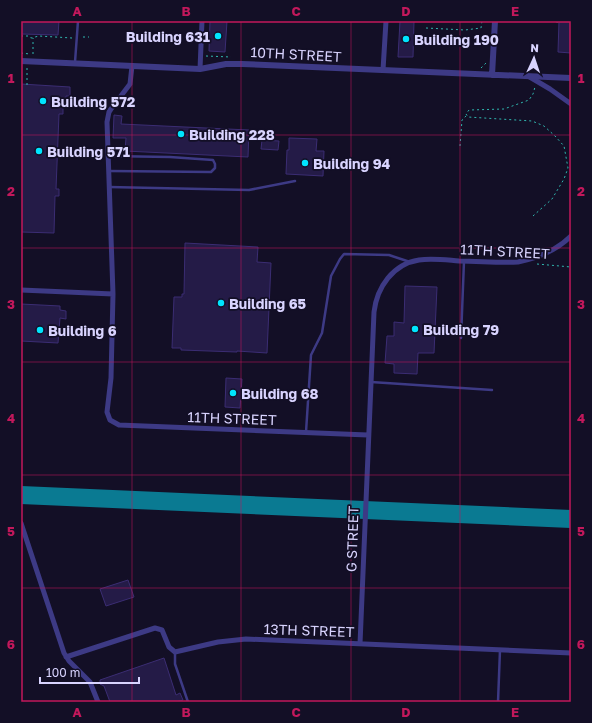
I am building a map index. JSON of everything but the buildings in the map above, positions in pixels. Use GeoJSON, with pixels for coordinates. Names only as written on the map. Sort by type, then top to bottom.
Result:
{"type":"FeatureCollection","features":[{"type":"Feature","properties":{"kind":"street"},"geometry":{"type":"LineString","coordinates":[[200,69],[202,21]]}},
{"type":"Feature","properties":{"kind":"street"},"geometry":{"type":"LineString","coordinates":[[384,70],[386,21]]}},
{"type":"Feature","properties":{"kind":"street"},"geometry":{"type":"LineString","coordinates":[[492,75],[495,21]]}},
{"type":"Feature","properties":{"kind":"street","name":"10TH STREET"},"geometry":{"type":"LineString","coordinates":[[21,61],[200,69],[226,64],[242,64],[571,78]]}},
{"type":"Feature","properties":{"kind":"street","name":"11TH STREET"},"geometry":{"type":"LineString","coordinates":[[132,66],[130,84],[109,112],[107,129],[113,294],[111,378],[107,412],[108,418],[112,423],[119,425],[368,435],[374,312],[376,299],[382,285],[394,272],[411,262],[424,260],[518,262],[529,260],[548,252],[571,236]]}},
{"type":"Feature","properties":{"kind":"street"},"geometry":{"type":"LineString","coordinates":[[528,76],[561,96],[571,104]]}},
{"type":"Feature","properties":{"kind":"street"},"geometry":{"type":"LineString","coordinates":[[21,290],[113,294]]}},
{"type":"Feature","properties":{"kind":"street","name":"G STREET"},"geometry":{"type":"LineString","coordinates":[[360,644],[368,435]]}},
{"type":"Feature","properties":{"kind":"street"},"geometry":{"type":"LineString","coordinates":[[21,523],[66,657],[90,682],[98,702]]}},
{"type":"Feature","properties":{"kind":"street"},"geometry":{"type":"LineString","coordinates":[[66,657],[155,628],[162,630],[169,647],[171,650],[176,652]]}},
{"type":"Feature","properties":{"kind":"street","name":"13TH STREET"},"geometry":{"type":"LineString","coordinates":[[176,652],[218,642],[246,639],[571,653]]}},
{"type":"Feature","properties":{"kind":"lane"},"geometry":{"type":"LineString","coordinates":[[75,63],[78,21]]}},
{"type":"Feature","properties":{"kind":"lane"},"geometry":{"type":"LineString","coordinates":[[108,156],[213,160],[215,168],[211,172],[108,171]]}},
{"type":"Feature","properties":{"kind":"lane"},"geometry":{"type":"LineString","coordinates":[[109,187],[249,190],[295,181]]}},
{"type":"Feature","properties":{"kind":"lane"},"geometry":{"type":"LineString","coordinates":[[306,433],[311,355],[322,333],[331,276],[340,258],[344,254],[389,255],[411,262]]}},
{"type":"Feature","properties":{"kind":"lane"},"geometry":{"type":"LineString","coordinates":[[461,338],[464,261]]}},
{"type":"Feature","properties":{"kind":"lane"},"geometry":{"type":"LineString","coordinates":[[371,382],[492,390]]}},
{"type":"Feature","properties":{"kind":"lane"},"geometry":{"type":"LineString","coordinates":[[498,702],[500,650]]}},
{"type":"Feature","properties":{"kind":"lane"},"geometry":{"type":"LineString","coordinates":[[176,652],[175,664],[188,702]]}},
{"type":"Feature","properties":{"kind":"path"},"geometry":{"type":"LineString","coordinates":[[426,28],[465,30],[481,28],[482,21]]}},
{"type":"Feature","properties":{"kind":"path"},"geometry":{"type":"LineString","coordinates":[[551,21],[558,22]]}},
{"type":"Feature","properties":{"kind":"path"},"geometry":{"type":"LineString","coordinates":[[21,36],[33,38],[39,36],[89,37]]}},
{"type":"Feature","properties":{"kind":"path"},"geometry":{"type":"LineString","coordinates":[[21,53],[33,55],[33,38]]}},
{"type":"Feature","properties":{"kind":"path"},"geometry":{"type":"LineString","coordinates":[[27,65],[27,85]]}},
{"type":"Feature","properties":{"kind":"path"},"geometry":{"type":"LineString","coordinates":[[460,146],[462,120],[466,115],[466,112],[469,110],[504,109],[529,100],[534,94],[536,81]]}},
{"type":"Feature","properties":{"kind":"path"},"geometry":{"type":"LineString","coordinates":[[466,115],[468,117],[532,121],[544,126],[564,146],[568,168],[564,179],[552,199],[533,216]]}},
{"type":"Feature","properties":{"kind":"path","name":"11TH STREET"},"geometry":{"type":"LineString","coordinates":[[533,263],[571,267]]}},
{"type":"Feature","properties":{"kind":"taxiway"},"geometry":{"type":"LineString","coordinates":[[21,495],[571,519]]}},
{"type":"Feature","properties":{"kind":"place","name":"Building 631"},"geometry":{"type":"Point","coordinates":[218,36]}},
{"type":"Feature","properties":{"kind":"place","name":"Building 190"},"geometry":{"type":"Point","coordinates":[406,39]}},
{"type":"Feature","properties":{"kind":"place","name":"Building 572"},"geometry":{"type":"Point","coordinates":[43,101]}},
{"type":"Feature","properties":{"kind":"place","name":"Building 228"},"geometry":{"type":"Point","coordinates":[181,134]}},
{"type":"Feature","properties":{"kind":"place","name":"Building 571"},"geometry":{"type":"Point","coordinates":[39,151]}},
{"type":"Feature","properties":{"kind":"place","name":"Building 94"},"geometry":{"type":"Point","coordinates":[305,163]}},
{"type":"Feature","properties":{"kind":"place","name":"Building 65"},"geometry":{"type":"Point","coordinates":[221,303]}},
{"type":"Feature","properties":{"kind":"place","name":"Building 79"},"geometry":{"type":"Point","coordinates":[415,329]}},
{"type":"Feature","properties":{"kind":"place","name":"Building 6"},"geometry":{"type":"Point","coordinates":[40,330]}},
{"type":"Feature","properties":{"kind":"place","name":"Building 68"},"geometry":{"type":"Point","coordinates":[233,393]}}]}
